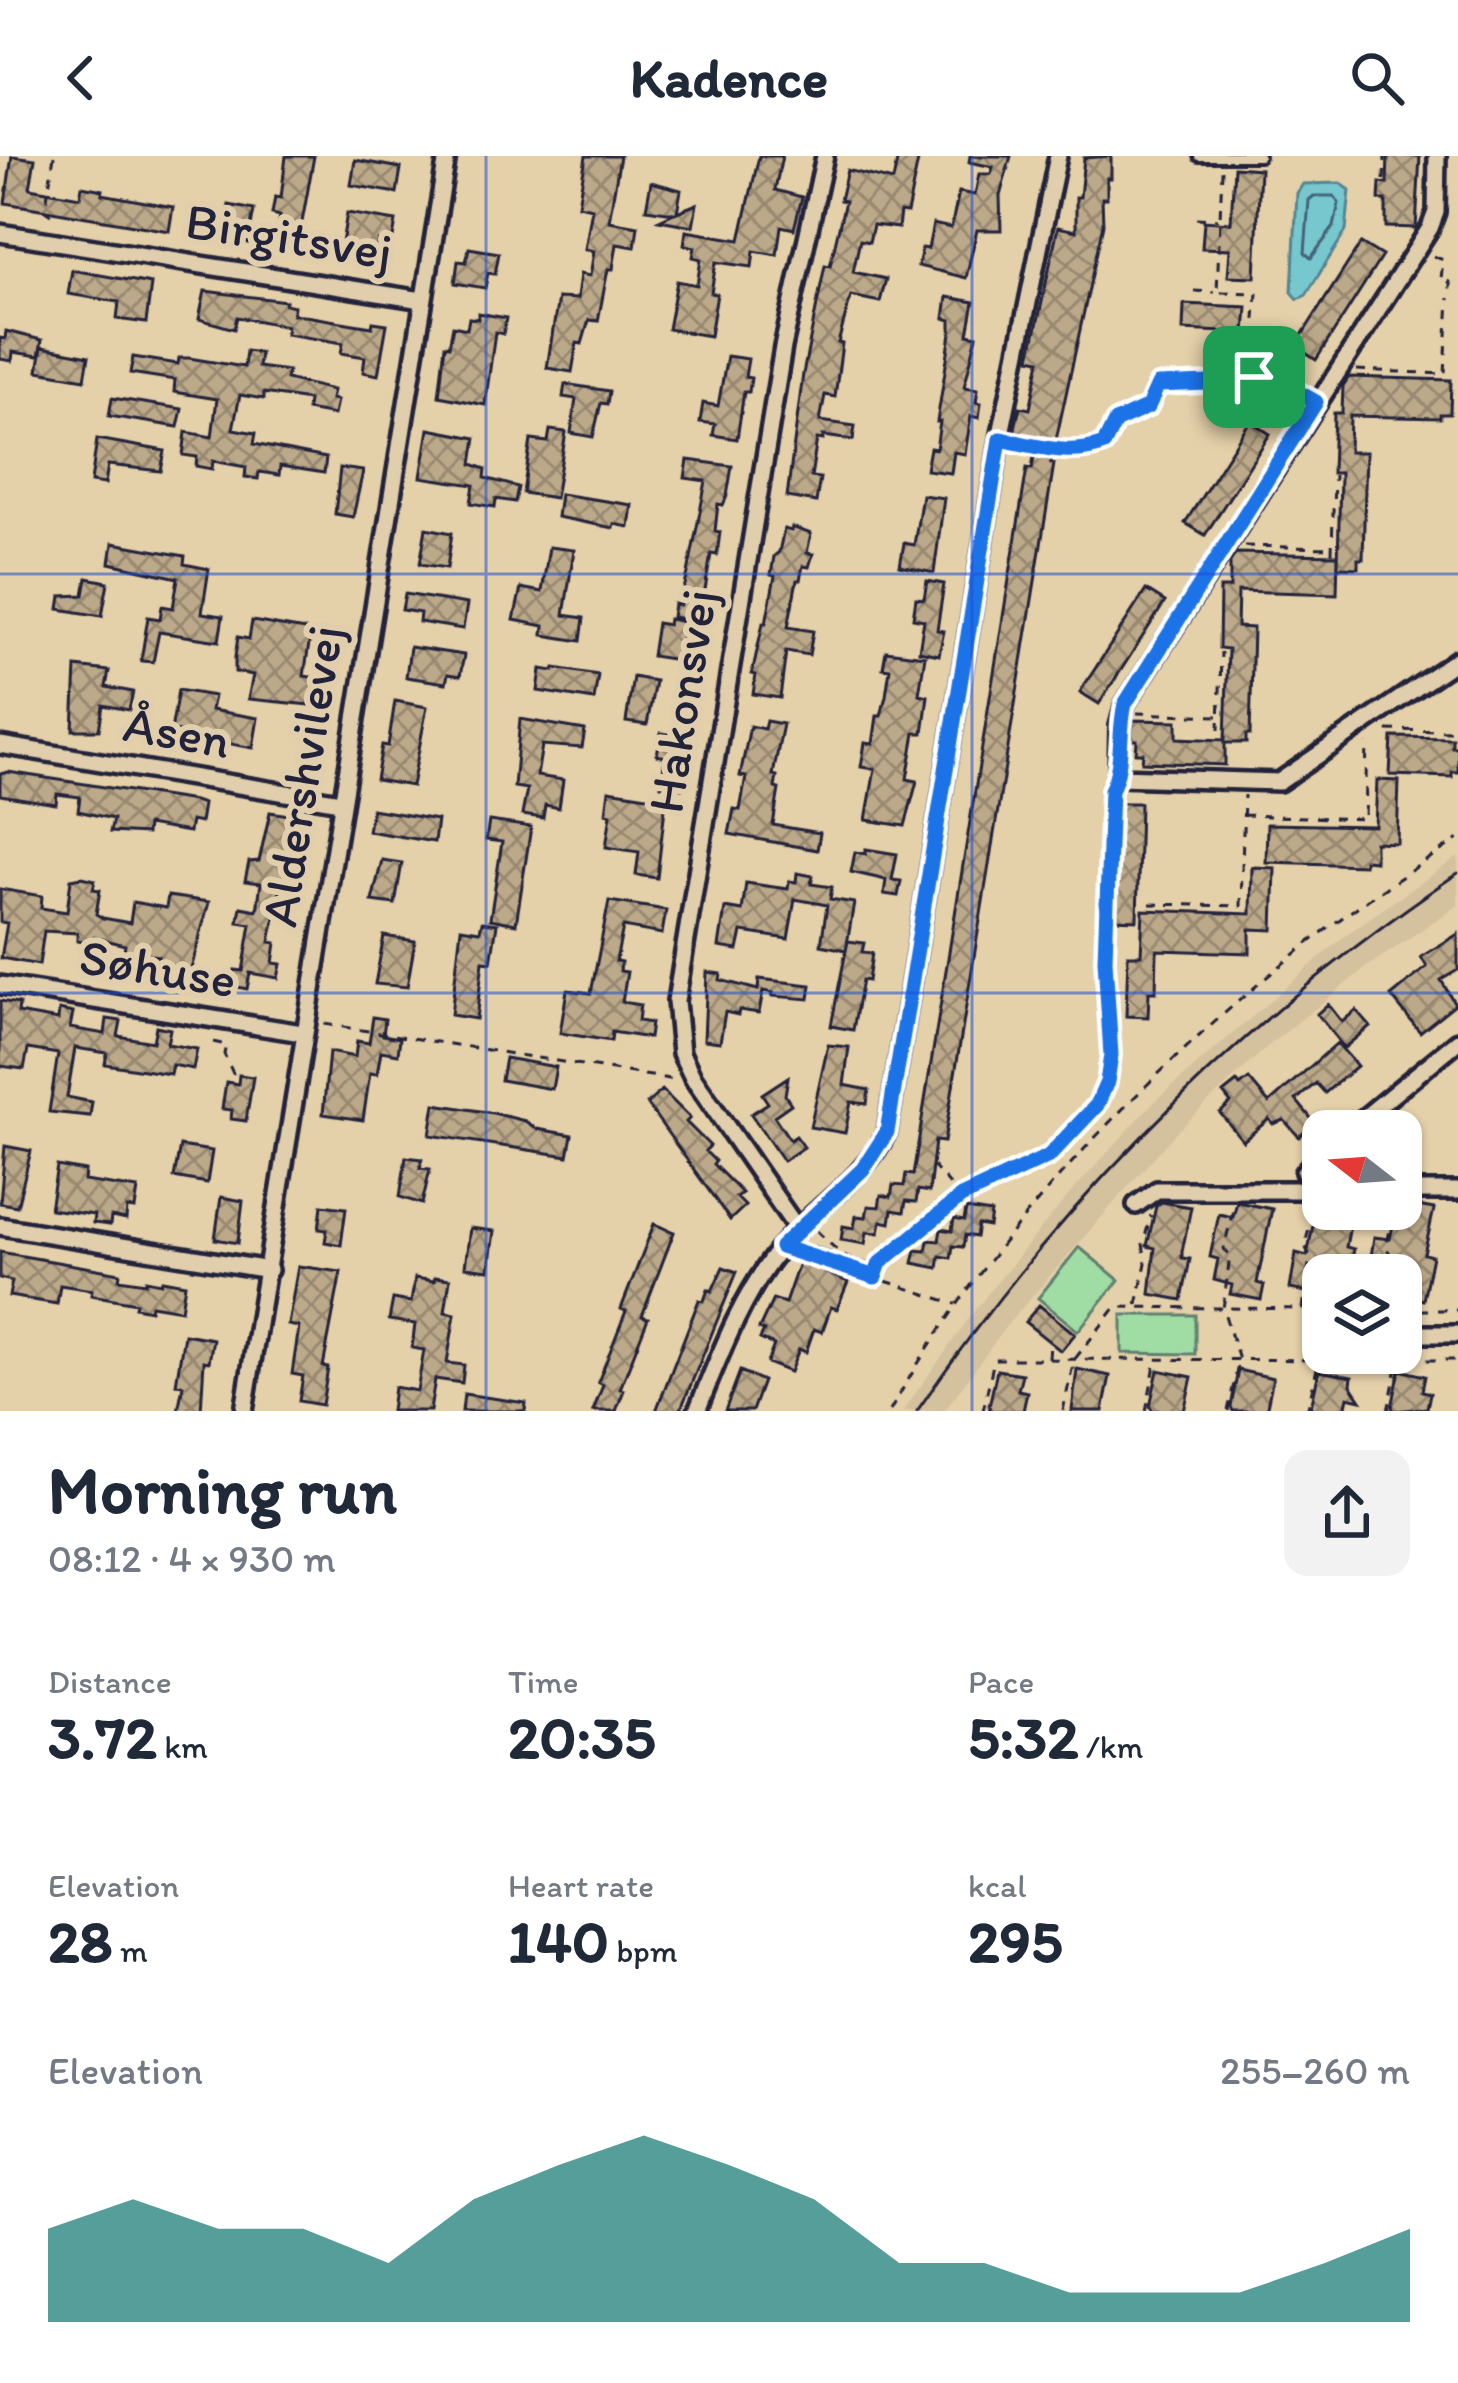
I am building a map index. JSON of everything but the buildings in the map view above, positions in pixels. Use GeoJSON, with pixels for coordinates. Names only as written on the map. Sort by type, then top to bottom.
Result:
{"type":"FeatureCollection","features":[{"type":"Feature","properties":{"kind":"street","name":"Aldershvilevej"},"geometry":{"type":"LineString","coordinates":[[244,1411],[446,156]]}},
{"type":"Feature","properties":{"kind":"street","name":"Hakonsvej"},"geometry":{"type":"LineString","coordinates":[[802,1226],[693,1078],[679,1044],[676,1001],[783,347],[825,156]]}},
{"type":"Feature","properties":{"kind":"street"},"geometry":{"type":"LineString","coordinates":[[697,1411],[730,1331],[781,1247],[863,1169],[887,1132],[1000,439],[1058,156]]}},
{"type":"Feature","properties":{"kind":"street"},"geometry":{"type":"LineString","coordinates":[[1437,156],[1436,212],[1417,248],[1123,713],[1118,777],[1279,782],[1458,659]]}},
{"type":"Feature","properties":{"kind":"street","name":"Birgitsvej"},"geometry":{"type":"LineString","coordinates":[[0,232],[422,300]]}},
{"type":"Feature","properties":{"kind":"street","name":"Åsen"},"geometry":{"type":"LineString","coordinates":[[0,745],[340,802]]}},
{"type":"Feature","properties":{"kind":"street","name":"Søhuse"},"geometry":{"type":"LineString","coordinates":[[0,986],[303,1027]]}},
{"type":"Feature","properties":{"kind":"street"},"geometry":{"type":"LineString","coordinates":[[1374,1110],[1458,1041]]}},
{"type":"Feature","properties":{"kind":"street"},"geometry":{"type":"LineString","coordinates":[[1136,1205],[1157,1190],[1302,1190]]}},
{"type":"Feature","properties":{"kind":"street"},"geometry":{"type":"LineString","coordinates":[[1422,1191],[1458,1191]]}},
{"type":"Feature","properties":{"kind":"street"},"geometry":{"type":"LineString","coordinates":[[0,1226],[268,1270]]}},
{"type":"Feature","properties":{"kind":"street"},"geometry":{"type":"LineString","coordinates":[[1422,1334],[1458,1334]]}},
{"type":"Feature","properties":{"kind":"lane"},"geometry":{"type":"LineString","coordinates":[[1199,156],[1259,156]]}},
{"type":"Feature","properties":{"kind":"path"},"geometry":{"type":"LineString","coordinates":[[51,215],[45,212],[55,156]]}},
{"type":"Feature","properties":{"kind":"path"},"geometry":{"type":"LineString","coordinates":[[1216,292],[1222,156]]}},
{"type":"Feature","properties":{"kind":"path"},"geometry":{"type":"LineString","coordinates":[[1384,180],[1385,156]]}},
{"type":"Feature","properties":{"kind":"path"},"geometry":{"type":"LineString","coordinates":[[1196,218],[1220,219]]}},
{"type":"Feature","properties":{"kind":"path"},"geometry":{"type":"LineString","coordinates":[[1417,248],[1443,260],[1441,279],[1450,282],[1450,290]]}},
{"type":"Feature","properties":{"kind":"path"},"geometry":{"type":"LineString","coordinates":[[1194,291],[1257,293],[1254,377]]}},
{"type":"Feature","properties":{"kind":"path"},"geometry":{"type":"LineString","coordinates":[[1338,369],[1445,374],[1449,298]]}},
{"type":"Feature","properties":{"kind":"path"},"geometry":{"type":"LineString","coordinates":[[1000,439],[1062,451],[1092,449],[1104,444],[1115,422],[1148,407],[1158,385],[1268,375],[1316,402]]}},
{"type":"Feature","properties":{"kind":"path"},"geometry":{"type":"LineString","coordinates":[[1225,546],[1332,550],[1334,475]]}},
{"type":"Feature","properties":{"kind":"path"},"geometry":{"type":"LineString","coordinates":[[1219,730],[1221,652]]}},
{"type":"Feature","properties":{"kind":"path"},"geometry":{"type":"LineString","coordinates":[[1123,713],[1220,716]]}},
{"type":"Feature","properties":{"kind":"path"},"geometry":{"type":"LineString","coordinates":[[1243,815],[1364,819],[1367,730],[1458,731]]}},
{"type":"Feature","properties":{"kind":"path"},"geometry":{"type":"LineString","coordinates":[[875,1277],[880,1263],[961,1197],[1049,1156],[1097,1105],[1111,1055],[1106,939],[1111,790],[1118,777]]}},
{"type":"Feature","properties":{"kind":"path"},"geometry":{"type":"LineString","coordinates":[[1150,904],[1241,906],[1244,781]]}},
{"type":"Feature","properties":{"kind":"path"},"geometry":{"type":"LineString","coordinates":[[890,1411],[923,1351],[1083,1151],[1242,998],[1305,946],[1458,838]]}},
{"type":"Feature","properties":{"kind":"path"},"geometry":{"type":"LineString","coordinates":[[303,1027],[678,1081],[693,1078]]}},
{"type":"Feature","properties":{"kind":"path"},"geometry":{"type":"LineString","coordinates":[[213,1042],[226,1045],[224,1054],[236,1080]]}},
{"type":"Feature","properties":{"kind":"path"},"geometry":{"type":"LineString","coordinates":[[932,1165],[961,1197]]}},
{"type":"Feature","properties":{"kind":"path"},"geometry":{"type":"LineString","coordinates":[[1136,1309],[1146,1263],[1143,1244],[1157,1190]]}},
{"type":"Feature","properties":{"kind":"path"},"geometry":{"type":"LineString","coordinates":[[1228,1411],[1239,1360],[1223,1309],[1230,1255],[1223,1249],[1238,1190]]}},
{"type":"Feature","properties":{"kind":"path"},"geometry":{"type":"LineString","coordinates":[[802,1226],[845,1257],[880,1263]]}},
{"type":"Feature","properties":{"kind":"path"},"geometry":{"type":"LineString","coordinates":[[781,1247],[958,1304]]}},
{"type":"Feature","properties":{"kind":"path"},"geometry":{"type":"LineString","coordinates":[[1063,1411],[1074,1360],[1116,1307],[1302,1309]]}},
{"type":"Feature","properties":{"kind":"path"},"geometry":{"type":"LineString","coordinates":[[1422,1310],[1458,1310]]}},
{"type":"Feature","properties":{"kind":"path"},"geometry":{"type":"LineString","coordinates":[[1049,1360],[1050,1343]]}},
{"type":"Feature","properties":{"kind":"path"},"geometry":{"type":"LineString","coordinates":[[983,1411],[994,1359],[1302,1360]]}},
{"type":"Feature","properties":{"kind":"path"},"geometry":{"type":"LineString","coordinates":[[1146,1411],[1156,1360]]}},
{"type":"Feature","properties":{"kind":"path"},"geometry":{"type":"LineString","coordinates":[[1422,1360],[1458,1360]]}},
{"type":"Feature","properties":{"kind":"path"},"geometry":{"type":"LineString","coordinates":[[1307,1411],[1315,1374]]}},
{"type":"Feature","properties":{"kind":"path"},"geometry":{"type":"LineString","coordinates":[[1388,1411],[1396,1374]]}},
{"type":"Feature","properties":{"kind":"shaded area"},"geometry":{"type":"Polygon","coordinates":[[[1458,857],[1458,905],[1368,966],[1268,1046],[1176,1132],[1007,1325],[944,1411],[903,1411],[978,1306],[1150,1106],[1347,934],[1458,857]]]}},
{"type":"Feature","properties":{"kind":"green space"},"geometry":{"type":"Polygon","coordinates":[[[1079,1247],[1119,1280],[1078,1331],[1038,1298],[1079,1247]]]}},
{"type":"Feature","properties":{"kind":"green space"},"geometry":{"type":"Polygon","coordinates":[[[1122,1315],[1195,1315],[1195,1354],[1122,1353],[1122,1315]]]}},
{"type":"Feature","properties":{"kind":"water"},"geometry":{"type":"Polygon","coordinates":[[[1340,183],[1350,190],[1346,231],[1306,295],[1298,299],[1292,292],[1297,193],[1303,184],[1340,183]]]}},
{"type":"Feature","properties":{"kind":"tram line"},"geometry":{"type":"LineString","coordinates":[[917,1411],[1033,1257],[1162,1116],[1304,988],[1458,873]]}},
{"type":"Feature","properties":{"kind":"route"},"geometry":{"type":"LineString","coordinates":[[1268,375],[1316,402],[1125,704],[1118,777],[1111,790],[1105,960],[1111,1055],[1097,1105],[1049,1156],[961,1197],[880,1263],[875,1277],[781,1247],[863,1169],[887,1132],[1000,439],[1062,451],[1092,449],[1104,444],[1115,422],[1148,407],[1158,385],[1254,377],[1268,375]]}}]}
